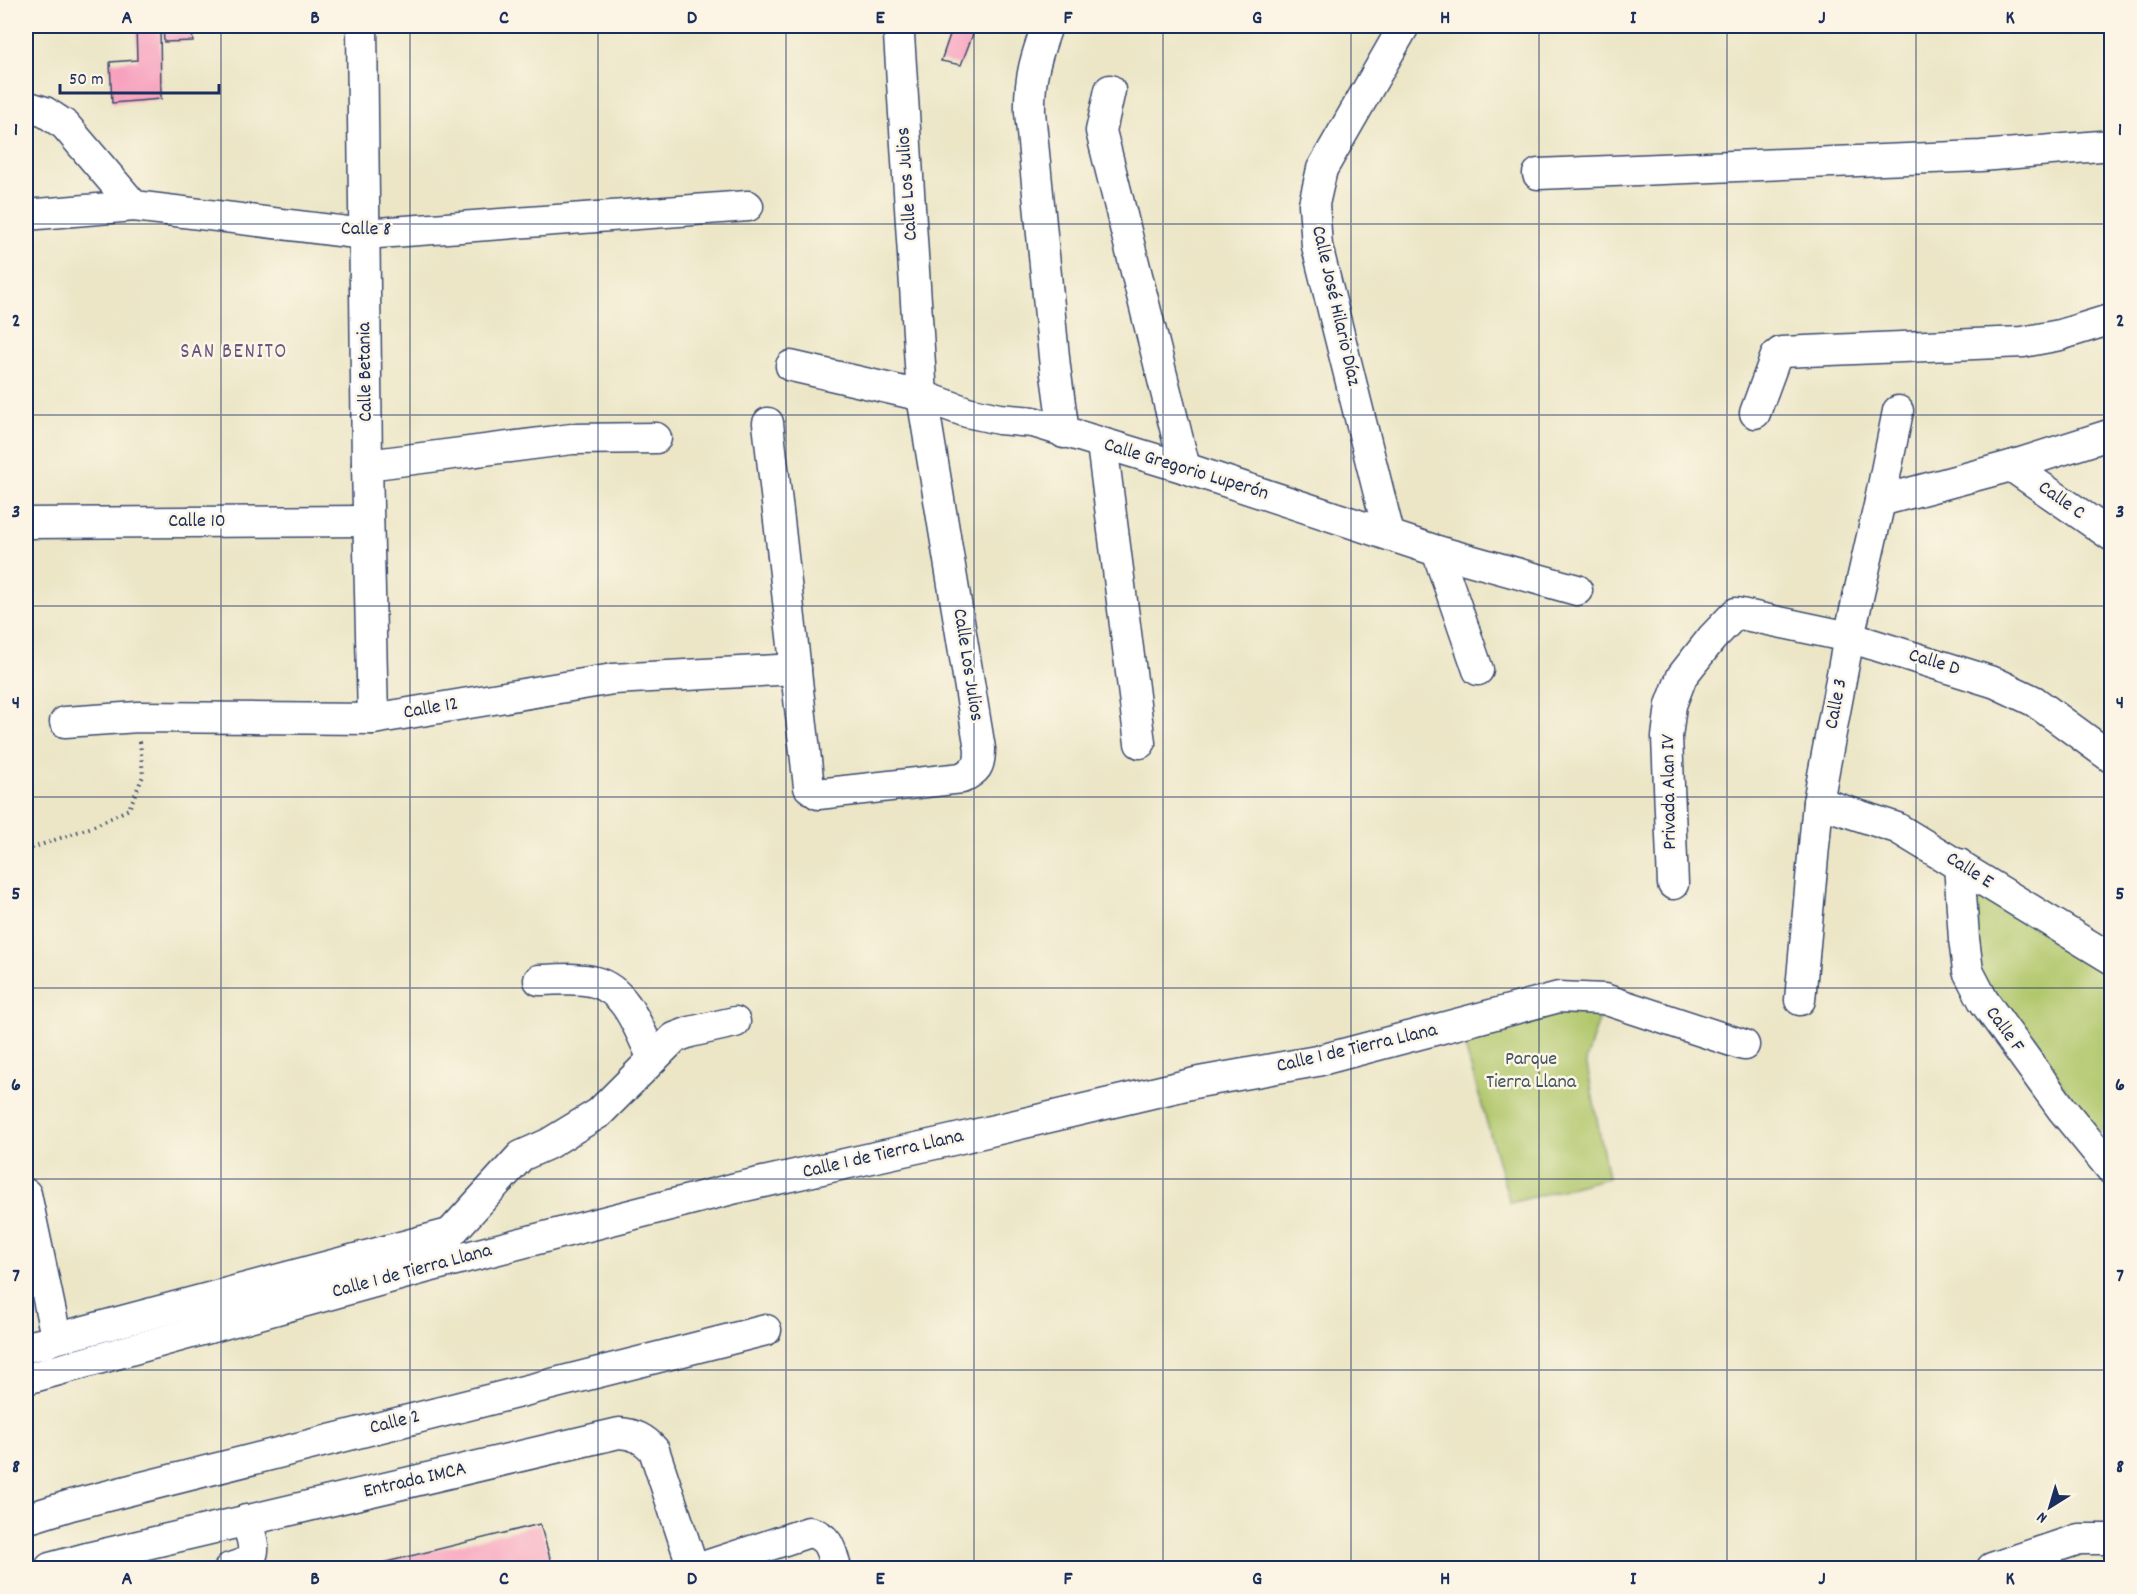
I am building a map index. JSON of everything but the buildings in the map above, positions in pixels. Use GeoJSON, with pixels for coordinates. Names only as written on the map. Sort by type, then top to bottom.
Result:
{"type":"FeatureCollection","features":[{"type":"Feature","properties":{"kind":"street","name":"Calle Betania"},"geometry":{"type":"LineString","coordinates":[[362,26],[367,465],[373,719]]}},
{"type":"Feature","properties":{"kind":"street","name":"Calle Los Julios"},"geometry":{"type":"LineString","coordinates":[[768,423],[809,787],[818,794],[962,778],[976,770],[980,760],[980,749],[922,396],[899,35],[901,26]]}},
{"type":"Feature","properties":{"kind":"street"},"geometry":{"type":"LineString","coordinates":[[1047,26],[1029,86],[1030,112],[1054,367],[1064,433]]}},
{"type":"Feature","properties":{"kind":"street","name":"Calle José Hilario Díaz"},"geometry":{"type":"LineString","coordinates":[[1389,534],[1317,246],[1314,204],[1322,169],[1404,26]]}},
{"type":"Feature","properties":{"kind":"street"},"geometry":{"type":"LineString","coordinates":[[1110,90],[1101,131],[1185,468]]}},
{"type":"Feature","properties":{"kind":"street"},"geometry":{"type":"LineString","coordinates":[[26,106],[45,112],[65,125],[134,206]]}},
{"type":"Feature","properties":{"kind":"street"},"geometry":{"type":"LineString","coordinates":[[1538,174],[1981,156],[2112,145]]}},
{"type":"Feature","properties":{"kind":"street","name":"Calle 8"},"geometry":{"type":"LineString","coordinates":[[26,215],[134,206],[364,234],[748,206]]}},
{"type":"Feature","properties":{"kind":"street"},"geometry":{"type":"LineString","coordinates":[[1755,412],[1776,356],[1781,352],[2024,342],[2060,335],[2112,319]]}},
{"type":"Feature","properties":{"kind":"street","name":"Calle Gregorio Luperón"},"geometry":{"type":"LineString","coordinates":[[791,366],[922,396],[967,412],[999,419],[1033,422],[1185,468],[1437,551],[1577,590]]}},
{"type":"Feature","properties":{"kind":"street","name":"Calle 3"},"geometry":{"type":"LineString","coordinates":[[1800,1000],[1818,802],[1849,637],[1898,411]]}},
{"type":"Feature","properties":{"kind":"street"},"geometry":{"type":"LineString","coordinates":[[1880,501],[2010,466],[2112,435]]}},
{"type":"Feature","properties":{"kind":"street"},"geometry":{"type":"LineString","coordinates":[[367,465],[572,439],[656,438]]}},
{"type":"Feature","properties":{"kind":"street"},"geometry":{"type":"LineString","coordinates":[[1102,444],[1140,743]]}},
{"type":"Feature","properties":{"kind":"street","name":"Calle C"},"geometry":{"type":"LineString","coordinates":[[2010,466],[2112,536]]}},
{"type":"Feature","properties":{"kind":"street","name":"Calle 10"},"geometry":{"type":"LineString","coordinates":[[26,523],[368,520]]}},
{"type":"Feature","properties":{"kind":"street"},"geometry":{"type":"LineString","coordinates":[[1437,551],[1478,670]]}},
{"type":"Feature","properties":{"kind":"street","name":"Calle D"},"geometry":{"type":"LineString","coordinates":[[1736,614],[1849,637],[1996,683],[2034,701],[2112,758]]}},
{"type":"Feature","properties":{"kind":"street","name":"Privada Alan IV"},"geometry":{"type":"LineString","coordinates":[[1673,884],[1667,737],[1671,705],[1682,676],[1712,638],[1736,614]]}},
{"type":"Feature","properties":{"kind":"street","name":"Calle 12"},"geometry":{"type":"LineString","coordinates":[[65,722],[138,717],[373,719],[613,679],[796,669]]}},
{"type":"Feature","properties":{"kind":"street","name":"Calle E"},"geometry":{"type":"LineString","coordinates":[[1818,802],[1897,828],[2112,959]]}},
{"type":"Feature","properties":{"kind":"street","name":"Calle F"},"geometry":{"type":"LineString","coordinates":[[1959,864],[1968,971],[1983,1000],[2062,1109],[2112,1170]]}},
{"type":"Feature","properties":{"kind":"street"},"geometry":{"type":"LineString","coordinates":[[539,980],[595,982],[610,989],[624,1001],[653,1058]]}},
{"type":"Feature","properties":{"kind":"street","name":"Calle 1 de Tierra Llana"},"geometry":{"type":"LineString","coordinates":[[26,1379],[419,1269],[736,1188],[1199,1082],[1317,1061],[1559,997],[1604,999],[1744,1045]]}},
{"type":"Feature","properties":{"kind":"street"},"geometry":{"type":"LineString","coordinates":[[419,1269],[448,1234],[521,1156],[548,1144],[599,1113],[674,1038],[735,1022]]}},
{"type":"Feature","properties":{"kind":"street"},"geometry":{"type":"LineString","coordinates":[[26,1194],[55,1332],[38,1343]]}},
{"type":"Feature","properties":{"kind":"street"},"geometry":{"type":"LineString","coordinates":[[38,1343],[448,1234]]}},
{"type":"Feature","properties":{"kind":"street","name":"Calle 2"},"geometry":{"type":"LineString","coordinates":[[26,1519],[82,1502],[766,1330]]}},
{"type":"Feature","properties":{"kind":"street","name":"Entrada IMCA"},"geometry":{"type":"LineString","coordinates":[[50,1569],[92,1563],[246,1520],[619,1433],[632,1434],[645,1440],[654,1450],[693,1569]]}},
{"type":"Feature","properties":{"kind":"street"},"geometry":{"type":"LineString","coordinates":[[230,1569],[251,1560],[254,1551],[246,1520]]}},
{"type":"Feature","properties":{"kind":"street"},"geometry":{"type":"LineString","coordinates":[[700,1569],[809,1532],[820,1534],[829,1547],[836,1569]]}},
{"type":"Feature","properties":{"kind":"street"},"geometry":{"type":"LineString","coordinates":[[1992,1569],[2054,1559],[2079,1539],[2112,1539]]}},
{"type":"Feature","properties":{"kind":"path"},"geometry":{"type":"LineString","coordinates":[[26,850],[92,827],[129,809],[143,776],[138,717]]}},
{"type":"Feature","properties":{"kind":"green space"},"geometry":{"type":"Polygon","coordinates":[[[1971,889],[2111,970],[2111,1119],[2099,1134],[1979,974],[1971,889]]]}},
{"type":"Feature","properties":{"kind":"green space","name":"Parque Tierra Llana"},"geometry":{"type":"Polygon","coordinates":[[[1555,1003],[1604,1004],[1586,1060],[1608,1178],[1510,1203],[1461,1033],[1555,1003]]]}},
{"type":"Feature","properties":{"kind":"district","name":"SAN BENITO"},"geometry":{"type":"Point","coordinates":[234,353]}}]}
